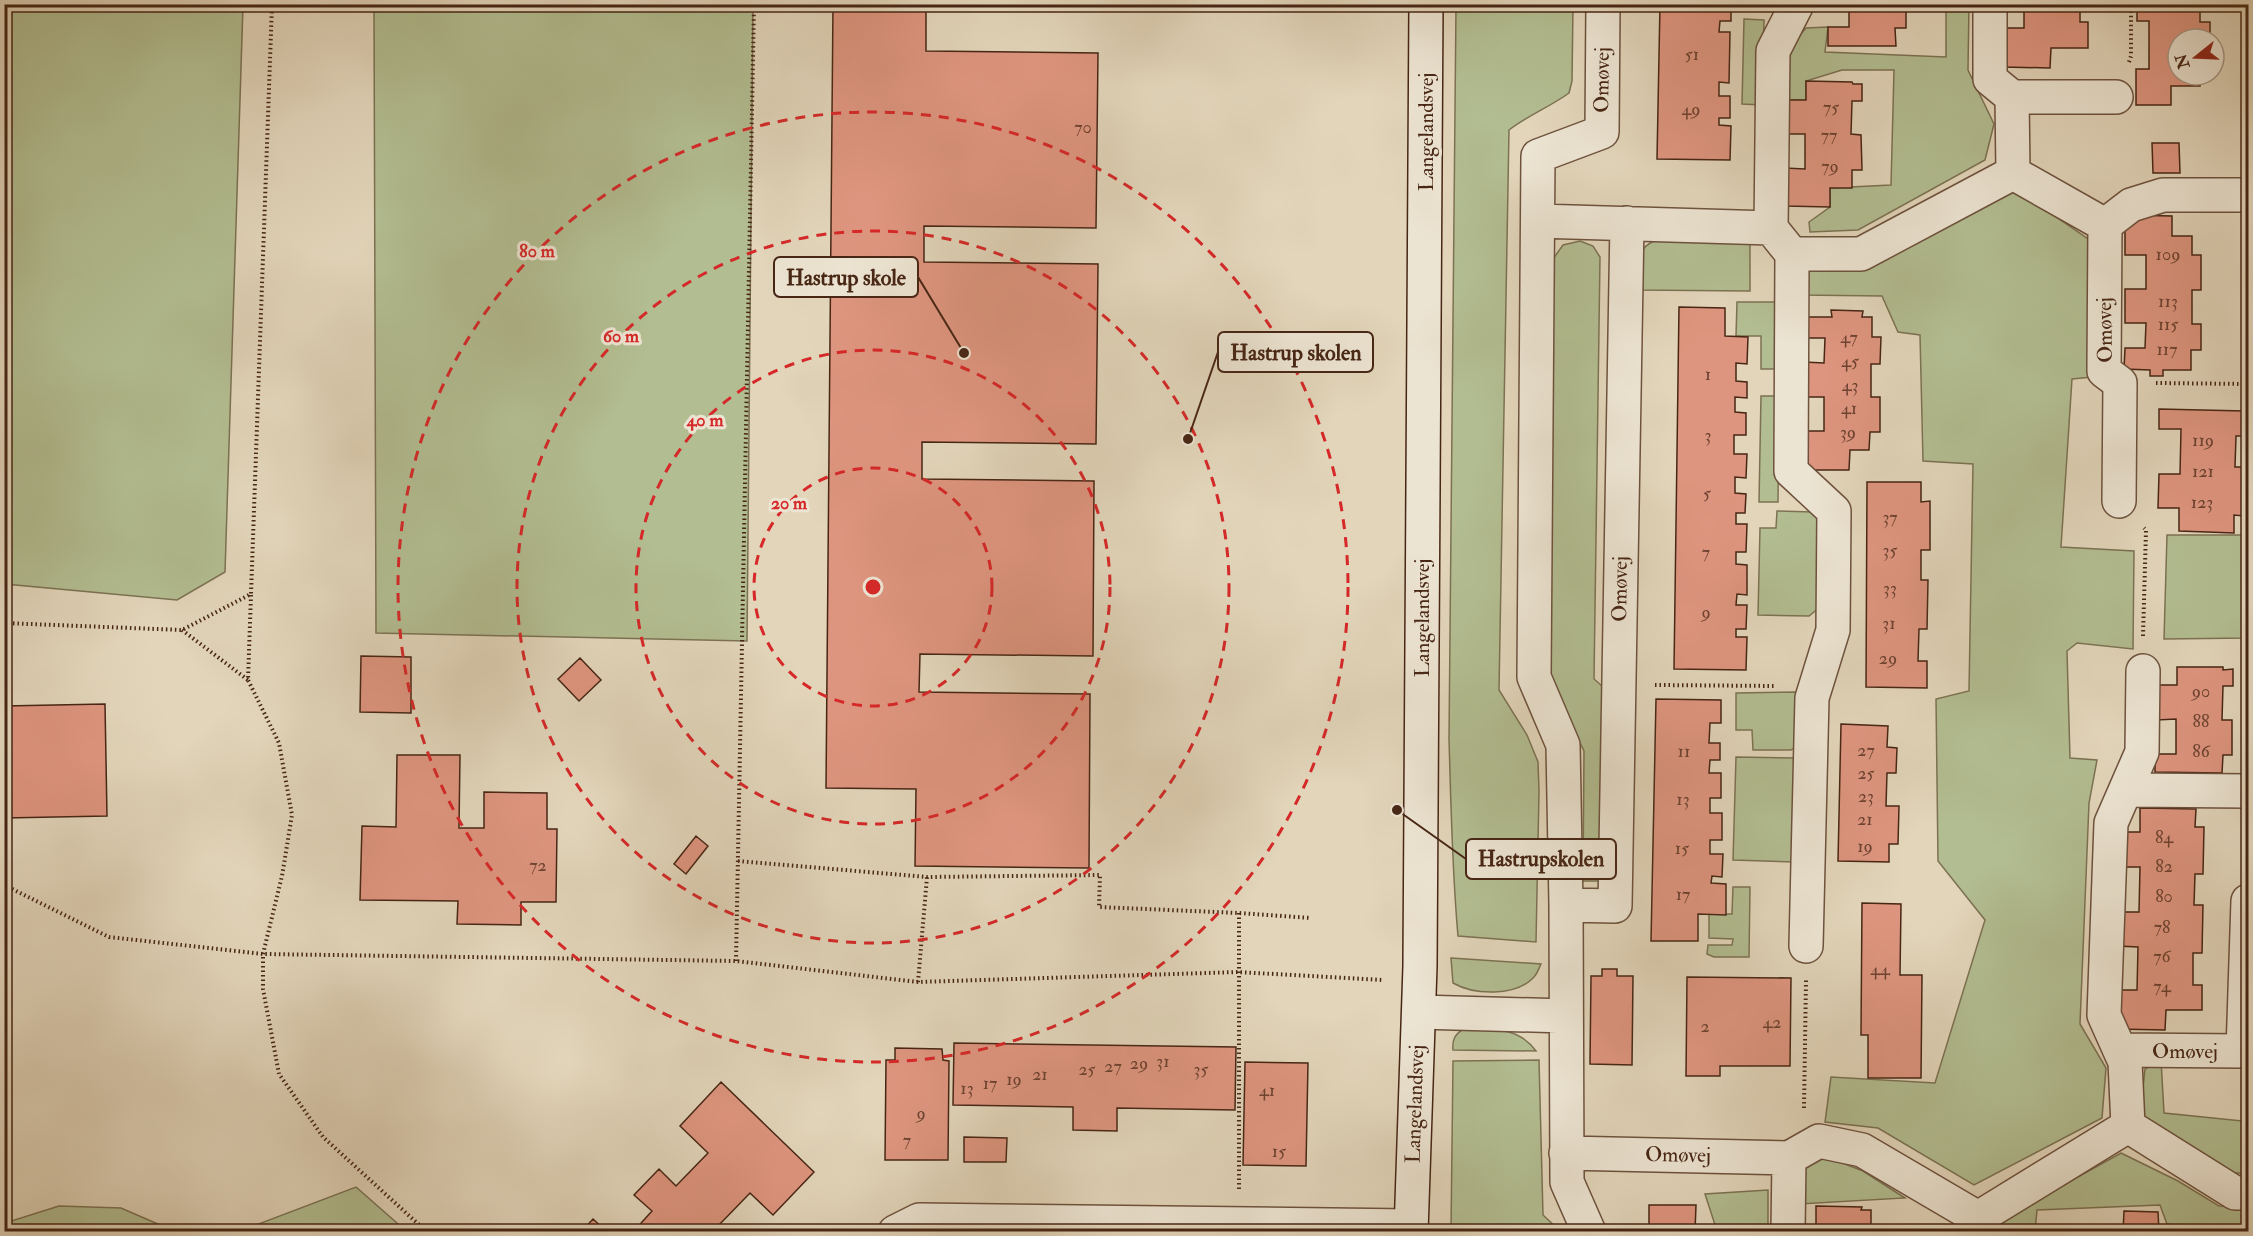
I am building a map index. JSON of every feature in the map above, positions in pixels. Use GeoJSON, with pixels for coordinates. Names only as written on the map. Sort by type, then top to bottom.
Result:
{"type":"FeatureCollection","features":[{"type":"Feature","properties":{"kind":"street","name":"Langelandsvej"},"geometry":{"type":"LineString","coordinates":[[1411,1229],[1419,997],[1426,4]]}},
{"type":"Feature","properties":{"kind":"street","name":"Omøvej"},"geometry":{"type":"LineString","coordinates":[[1589,1232],[1567,1182],[1563,745],[1534,677],[1538,156],[1602,132],[1603,4]]}},
{"type":"Feature","properties":{"kind":"street"},"geometry":{"type":"LineString","coordinates":[[1797,4],[1773,51],[1771,228],[1792,254],[1791,471],[1833,511],[1833,630],[1812,698],[1806,946]]}},
{"type":"Feature","properties":{"kind":"street"},"geometry":{"type":"LineString","coordinates":[[1990,4],[1990,79],[2012,97],[2116,97]]}},
{"type":"Feature","properties":{"kind":"street"},"geometry":{"type":"LineString","coordinates":[[2012,97],[2013,173]]}},
{"type":"Feature","properties":{"kind":"street"},"geometry":{"type":"LineString","coordinates":[[1792,254],[1861,254],[2013,173]]}},
{"type":"Feature","properties":{"kind":"street"},"geometry":{"type":"LineString","coordinates":[[2013,173],[2105,225],[2131,205],[2163,195],[2248,195]]}},
{"type":"Feature","properties":{"kind":"street"},"geometry":{"type":"LineString","coordinates":[[1538,221],[1771,228]]}},
{"type":"Feature","properties":{"kind":"street","name":"Omøvej"},"geometry":{"type":"LineString","coordinates":[[1566,905],[1615,906],[1627,223]]}},
{"type":"Feature","properties":{"kind":"street","name":"Omøvej"},"geometry":{"type":"LineString","coordinates":[[2105,225],[2103,371],[2120,383],[2119,501]]}},
{"type":"Feature","properties":{"kind":"street","name":"Omøvej"},"geometry":{"type":"LineString","coordinates":[[1566,1153],[1797,1154],[1819,1141],[1862,1150],[1978,1225],[2128,1126],[2125,1062],[2104,1016],[2111,823],[2142,752],[2143,671]]}},
{"type":"Feature","properties":{"kind":"street"},"geometry":{"type":"LineString","coordinates":[[2126,790],[2248,791]]}},
{"type":"Feature","properties":{"kind":"street","name":"Omøvej"},"geometry":{"type":"LineString","coordinates":[[2120,1050],[2243,1051],[2248,901]]}},
{"type":"Feature","properties":{"kind":"street"},"geometry":{"type":"LineString","coordinates":[[1419,997],[1566,1016]]}},
{"type":"Feature","properties":{"kind":"street"},"geometry":{"type":"LineString","coordinates":[[2128,1126],[2235,1193],[2248,1193]]}},
{"type":"Feature","properties":{"kind":"street"},"geometry":{"type":"LineString","coordinates":[[1788,1232],[1797,1154]]}},
{"type":"Feature","properties":{"kind":"street"},"geometry":{"type":"LineString","coordinates":[[895,1232],[919,1221],[1239,1223],[1411,1229]]}},
{"type":"Feature","properties":{"kind":"path"},"geometry":{"type":"LineString","coordinates":[[248,680],[272,4]]}},
{"type":"Feature","properties":{"kind":"path"},"geometry":{"type":"LineString","coordinates":[[736,962],[754,4]]}},
{"type":"Feature","properties":{"kind":"path"},"geometry":{"type":"LineString","coordinates":[[2116,97],[2131,56],[2131,4]]}},
{"type":"Feature","properties":{"kind":"path"},"geometry":{"type":"LineString","coordinates":[[2120,383],[2248,384]]}},
{"type":"Feature","properties":{"kind":"path"},"geometry":{"type":"LineString","coordinates":[[2119,501],[2146,530],[2143,671]]}},
{"type":"Feature","properties":{"kind":"path"},"geometry":{"type":"LineString","coordinates":[[4,622],[182,630],[251,594]]}},
{"type":"Feature","properties":{"kind":"path"},"geometry":{"type":"LineString","coordinates":[[182,630],[248,680],[279,743],[292,815],[282,876],[263,954],[263,989],[279,1074],[323,1137],[427,1232]]}},
{"type":"Feature","properties":{"kind":"path"},"geometry":{"type":"LineString","coordinates":[[1618,684],[1814,687]]}},
{"type":"Feature","properties":{"kind":"path"},"geometry":{"type":"LineString","coordinates":[[738,861],[927,877],[1100,875],[1099,908],[1311,918]]}},
{"type":"Feature","properties":{"kind":"path"},"geometry":{"type":"LineString","coordinates":[[918,982],[927,877]]}},
{"type":"Feature","properties":{"kind":"path"},"geometry":{"type":"LineString","coordinates":[[4,885],[109,937],[263,954],[736,962],[918,982],[1239,972],[1419,997]]}},
{"type":"Feature","properties":{"kind":"path"},"geometry":{"type":"LineString","coordinates":[[1239,913],[1239,1223]]}},
{"type":"Feature","properties":{"kind":"path"},"geometry":{"type":"LineString","coordinates":[[1797,1154],[1806,946]]}},
{"type":"Feature","properties":{"kind":"green space"},"geometry":{"type":"Polygon","coordinates":[[[4,5],[243,5],[225,572],[177,600],[5,584],[4,5]]]}},
{"type":"Feature","properties":{"kind":"green space"},"geometry":{"type":"Polygon","coordinates":[[[374,5],[753,5],[747,641],[376,633],[374,5]]]}},
{"type":"Feature","properties":{"kind":"green space"},"geometry":{"type":"Polygon","coordinates":[[[1456,5],[1573,5],[1572,81],[1569,93],[1509,130],[1499,690],[1527,735],[1538,762],[1536,942],[1458,936],[1449,739],[1456,5]]]}},
{"type":"Feature","properties":{"kind":"green space"},"geometry":{"type":"Polygon","coordinates":[[[1946,5],[1969,5],[1968,70],[1994,124],[1985,160],[1858,230],[1810,232],[1809,222],[1830,207],[1830,188],[1891,185],[1894,70],[1842,70],[1806,81],[1806,100],[1785,100],[1785,52],[1806,28],[1828,27],[1825,52],[1946,57],[1946,5]]]}},
{"type":"Feature","properties":{"kind":"green space"},"geometry":{"type":"Polygon","coordinates":[[[1744,19],[1764,20],[1762,105],[1742,104],[1744,19]]]}},
{"type":"Feature","properties":{"kind":"green space"},"geometry":{"type":"Polygon","coordinates":[[[2014,188],[2091,241],[2092,377],[2072,379],[2061,547],[2134,551],[2133,649],[2077,643],[2067,651],[2070,758],[2097,760],[2089,803],[2080,1024],[2106,1068],[2102,1118],[1974,1185],[1878,1128],[1825,1122],[1831,1077],[1935,1083],[1985,920],[1938,861],[1936,699],[1969,691],[1973,464],[1923,461],[1920,335],[1898,332],[1882,296],[1800,295],[1798,252],[1879,255],[2014,188]]]}},
{"type":"Feature","properties":{"kind":"green space"},"geometry":{"type":"Polygon","coordinates":[[[1658,239],[1750,241],[1750,291],[1637,290],[1637,266],[1640,253],[1658,239]]]}},
{"type":"Feature","properties":{"kind":"green space"},"geometry":{"type":"Polygon","coordinates":[[[1580,241],[1593,246],[1600,257],[1594,679],[1602,686],[1600,881],[1583,881],[1584,751],[1550,681],[1553,259],[1563,245],[1580,241]]]}},
{"type":"Feature","properties":{"kind":"green space"},"geometry":{"type":"Polygon","coordinates":[[[1737,302],[1780,302],[1779,369],[1761,369],[1761,336],[1736,336],[1737,302]]]}},
{"type":"Feature","properties":{"kind":"green space"},"geometry":{"type":"Polygon","coordinates":[[[1761,396],[1779,396],[1778,502],[1759,502],[1761,396]]]}},
{"type":"Feature","properties":{"kind":"green space"},"geometry":{"type":"Polygon","coordinates":[[[1777,511],[1813,512],[1821,521],[1819,608],[1809,616],[1758,615],[1760,528],[1776,528],[1777,511]]]}},
{"type":"Feature","properties":{"kind":"green space"},"geometry":{"type":"Polygon","coordinates":[[[2167,535],[2248,535],[2248,638],[2164,639],[2167,535]]]}},
{"type":"Feature","properties":{"kind":"green space"},"geometry":{"type":"Polygon","coordinates":[[[1797,692],[1797,746],[1791,750],[1753,750],[1752,730],[1736,730],[1736,693],[1797,692]]]}},
{"type":"Feature","properties":{"kind":"green space"},"geometry":{"type":"Polygon","coordinates":[[[1736,757],[1796,758],[1794,862],[1733,860],[1736,757]]]}},
{"type":"Feature","properties":{"kind":"green space"},"geometry":{"type":"Polygon","coordinates":[[[1733,887],[1750,887],[1749,957],[1714,957],[1707,954],[1708,945],[1732,945],[1733,939],[1709,938],[1709,914],[1732,914],[1733,887]]]}},
{"type":"Feature","properties":{"kind":"green space"},"geometry":{"type":"Polygon","coordinates":[[[1451,958],[1541,964],[1534,977],[1517,988],[1483,992],[1453,983],[1451,958]]]}},
{"type":"Feature","properties":{"kind":"green space"},"geometry":{"type":"Polygon","coordinates":[[[1465,1028],[1495,1029],[1513,1033],[1522,1037],[1536,1051],[1453,1050],[1455,1037],[1465,1028]]]}},
{"type":"Feature","properties":{"kind":"green space"},"geometry":{"type":"Polygon","coordinates":[[[1539,1060],[1543,1215],[1560,1231],[1451,1231],[1453,1061],[1539,1060]]]}},
{"type":"Feature","properties":{"kind":"green space"},"geometry":{"type":"Polygon","coordinates":[[[2161,1060],[2164,1113],[2242,1121],[2246,1068],[2248,1068],[2248,1173],[2226,1173],[2140,1117],[2145,1069],[2161,1060]]]}},
{"type":"Feature","properties":{"kind":"green space"},"geometry":{"type":"Polygon","coordinates":[[[2121,1153],[2178,1181],[2219,1206],[2248,1207],[2248,1231],[2167,1224],[2160,1205],[2037,1210],[2035,1231],[1991,1232],[1991,1225],[2121,1153]]]}},
{"type":"Feature","properties":{"kind":"green space"},"geometry":{"type":"Polygon","coordinates":[[[1819,1154],[1863,1171],[1905,1198],[1799,1204],[1802,1162],[1819,1154]]]}},
{"type":"Feature","properties":{"kind":"green space"},"geometry":{"type":"Polygon","coordinates":[[[356,1187],[406,1231],[240,1231],[356,1187]]]}},
{"type":"Feature","properties":{"kind":"green space"},"geometry":{"type":"Polygon","coordinates":[[[1768,1190],[1768,1231],[1717,1231],[1705,1194],[1768,1190]]]}},
{"type":"Feature","properties":{"kind":"green space"},"geometry":{"type":"Polygon","coordinates":[[[59,1206],[121,1208],[174,1231],[5,1231],[5,1223],[59,1206]]]}},
{"type":"Feature","properties":{"kind":"building"},"geometry":{"type":"Polygon","coordinates":[[[833,4],[926,4],[926,51],[1098,53],[1096,228],[924,226],[924,262],[1098,264],[1096,444],[922,442],[922,479],[1094,481],[1093,656],[920,654],[919,692],[1090,694],[1089,868],[915,866],[916,789],[826,788],[833,4]]]}},
{"type":"Feature","properties":{"kind":"building"},"geometry":{"type":"Polygon","coordinates":[[[1660,4],[1731,4],[1731,21],[1720,21],[1719,32],[1730,32],[1729,83],[1719,82],[1719,96],[1730,96],[1730,118],[1719,118],[1719,125],[1731,126],[1730,160],[1657,159],[1660,4]]]}},
{"type":"Feature","properties":{"kind":"building"},"geometry":{"type":"Polygon","coordinates":[[[1849,4],[1906,4],[1906,28],[1895,28],[1896,46],[1828,46],[1828,27],[1849,27],[1849,4]]]}},
{"type":"Feature","properties":{"kind":"building"},"geometry":{"type":"Polygon","coordinates":[[[2024,4],[2080,4],[2080,22],[2088,22],[2088,48],[2051,48],[2050,68],[2003,67],[2003,28],[2024,28],[2024,4]]]}},
{"type":"Feature","properties":{"kind":"building"},"geometry":{"type":"Polygon","coordinates":[[[2137,4],[2200,4],[2200,22],[2210,22],[2210,27],[2166,27],[2166,87],[2171,87],[2171,105],[2136,105],[2136,69],[2149,69],[2149,21],[2137,21],[2137,4]]]}},
{"type":"Feature","properties":{"kind":"building"},"geometry":{"type":"Polygon","coordinates":[[[1806,81],[1862,84],[1862,101],[1852,101],[1851,134],[1861,135],[1862,170],[1852,170],[1852,188],[1830,188],[1830,207],[1785,206],[1785,168],[1805,169],[1805,134],[1785,134],[1785,100],[1806,100],[1806,81]]]}},
{"type":"Feature","properties":{"kind":"building"},"geometry":{"type":"Polygon","coordinates":[[[2152,143],[2179,143],[2180,173],[2153,173],[2152,143]]]}},
{"type":"Feature","properties":{"kind":"building"},"geometry":{"type":"Polygon","coordinates":[[[2125,215],[2172,216],[2172,236],[2192,236],[2192,255],[2201,255],[2201,290],[2192,290],[2192,324],[2201,324],[2201,350],[2191,350],[2191,370],[2163,370],[2163,376],[2150,376],[2150,370],[2124,369],[2125,348],[2145,348],[2146,323],[2125,323],[2125,289],[2146,289],[2146,255],[2125,255],[2125,215]]]}},
{"type":"Feature","properties":{"kind":"building"},"geometry":{"type":"Polygon","coordinates":[[[1679,307],[1725,308],[1725,336],[1748,337],[1747,364],[1736,363],[1736,381],[1747,382],[1747,398],[1735,397],[1735,412],[1746,413],[1746,435],[1734,435],[1734,454],[1747,454],[1746,478],[1735,477],[1735,493],[1746,494],[1745,513],[1736,513],[1736,524],[1747,524],[1746,552],[1736,552],[1736,564],[1747,565],[1747,595],[1737,594],[1736,605],[1747,605],[1746,629],[1736,629],[1736,637],[1747,637],[1746,670],[1674,669],[1679,307]]]}},
{"type":"Feature","properties":{"kind":"building"},"geometry":{"type":"Polygon","coordinates":[[[1831,310],[1863,311],[1862,317],[1872,317],[1872,337],[1881,337],[1880,364],[1871,364],[1871,397],[1880,397],[1880,432],[1870,432],[1869,450],[1850,450],[1849,470],[1803,470],[1803,431],[1824,431],[1824,397],[1803,397],[1804,362],[1824,363],[1825,338],[1804,338],[1804,317],[1832,317],[1831,310]]]}},
{"type":"Feature","properties":{"kind":"building"},"geometry":{"type":"Polygon","coordinates":[[[2159,409],[2244,411],[2244,436],[2236,436],[2235,467],[2245,467],[2244,516],[2234,515],[2234,533],[2179,531],[2179,508],[2158,508],[2159,474],[2180,474],[2181,429],[2159,429],[2159,409]]]}},
{"type":"Feature","properties":{"kind":"building"},"geometry":{"type":"Polygon","coordinates":[[[1867,482],[1921,482],[1921,502],[1930,501],[1930,550],[1921,550],[1921,580],[1928,580],[1927,629],[1919,629],[1918,661],[1927,661],[1927,688],[1866,687],[1867,482]]]}},
{"type":"Feature","properties":{"kind":"building"},"geometry":{"type":"Polygon","coordinates":[[[361,656],[411,657],[411,713],[360,712],[361,656]]]}},
{"type":"Feature","properties":{"kind":"building"},"geometry":{"type":"Polygon","coordinates":[[[580,658],[601,680],[579,701],[558,679],[580,658]]]}},
{"type":"Feature","properties":{"kind":"building"},"geometry":{"type":"Polygon","coordinates":[[[2177,667],[2233,669],[2233,686],[2223,686],[2222,720],[2232,720],[2232,755],[2223,755],[2222,773],[2155,772],[2155,754],[2176,754],[2176,719],[2156,720],[2156,685],[2177,685],[2177,667]]]}},
{"type":"Feature","properties":{"kind":"building"},"geometry":{"type":"Polygon","coordinates":[[[1656,699],[1721,700],[1721,723],[1710,723],[1709,743],[1720,743],[1720,760],[1710,760],[1709,773],[1721,773],[1721,798],[1710,798],[1710,813],[1722,813],[1722,840],[1710,840],[1710,854],[1723,854],[1722,877],[1712,876],[1711,883],[1726,884],[1726,915],[1698,914],[1698,941],[1651,941],[1656,699]]]}},
{"type":"Feature","properties":{"kind":"building"},"geometry":{"type":"Polygon","coordinates":[[[105,704],[107,816],[4,818],[4,706],[105,704]]]}},
{"type":"Feature","properties":{"kind":"building"},"geometry":{"type":"Polygon","coordinates":[[[1841,724],[1888,726],[1887,747],[1897,748],[1896,773],[1887,773],[1886,806],[1899,806],[1898,844],[1889,844],[1889,862],[1838,861],[1841,724]]]}},
{"type":"Feature","properties":{"kind":"building"},"geometry":{"type":"Polygon","coordinates":[[[397,755],[460,755],[459,828],[484,828],[484,792],[547,793],[547,829],[557,829],[556,902],[521,902],[521,925],[457,924],[458,901],[360,900],[362,826],[396,827],[397,755]]]}},
{"type":"Feature","properties":{"kind":"building"},"geometry":{"type":"Polygon","coordinates":[[[2140,808],[2196,809],[2195,827],[2204,827],[2203,874],[2195,874],[2194,905],[2203,905],[2202,953],[2193,953],[2193,985],[2202,985],[2202,1010],[2166,1010],[2165,1030],[2116,1029],[2117,990],[2137,990],[2138,947],[2117,946],[2118,912],[2139,912],[2140,867],[2119,867],[2119,832],[2140,832],[2140,808]]]}},
{"type":"Feature","properties":{"kind":"building"},"geometry":{"type":"Polygon","coordinates":[[[696,836],[708,846],[686,874],[674,864],[696,836]]]}},
{"type":"Feature","properties":{"kind":"building"},"geometry":{"type":"Polygon","coordinates":[[[1862,903],[1901,904],[1900,975],[1922,975],[1921,1078],[1868,1078],[1868,1035],[1861,1035],[1862,903]]]}},
{"type":"Feature","properties":{"kind":"building"},"geometry":{"type":"Polygon","coordinates":[[[1602,969],[1617,969],[1617,976],[1633,976],[1632,1065],[1590,1064],[1591,976],[1602,976],[1602,969]]]}},
{"type":"Feature","properties":{"kind":"building"},"geometry":{"type":"Polygon","coordinates":[[[1687,977],[1791,978],[1790,1066],[1720,1066],[1720,1076],[1686,1076],[1687,977]]]}},
{"type":"Feature","properties":{"kind":"building"},"geometry":{"type":"Polygon","coordinates":[[[954,1043],[1236,1047],[1235,1110],[1117,1108],[1117,1131],[1073,1130],[1073,1107],[953,1105],[954,1043]]]}},
{"type":"Feature","properties":{"kind":"building"},"geometry":{"type":"Polygon","coordinates":[[[895,1048],[942,1049],[943,1060],[949,1061],[948,1160],[885,1160],[886,1060],[895,1060],[895,1048]]]}},
{"type":"Feature","properties":{"kind":"building"},"geometry":{"type":"Polygon","coordinates":[[[1245,1062],[1308,1063],[1306,1166],[1243,1165],[1245,1062]]]}},
{"type":"Feature","properties":{"kind":"building"},"geometry":{"type":"Polygon","coordinates":[[[721,1082],[814,1172],[773,1215],[750,1193],[718,1226],[724,1232],[633,1232],[652,1211],[634,1195],[659,1169],[676,1186],[708,1153],[680,1126],[721,1082]]]}},
{"type":"Feature","properties":{"kind":"building"},"geometry":{"type":"Polygon","coordinates":[[[964,1137],[1007,1138],[1006,1162],[964,1162],[964,1137]]]}},
{"type":"Feature","properties":{"kind":"building"},"geometry":{"type":"Polygon","coordinates":[[[1649,1205],[1696,1205],[1695,1232],[1649,1232],[1649,1205]]]}},
{"type":"Feature","properties":{"kind":"building"},"geometry":{"type":"Polygon","coordinates":[[[1816,1206],[1862,1207],[1861,1210],[1871,1210],[1871,1226],[1861,1226],[1861,1232],[1795,1232],[1795,1225],[1816,1225],[1816,1206]]]}},
{"type":"Feature","properties":{"kind":"building"},"geometry":{"type":"Polygon","coordinates":[[[2124,1211],[2158,1212],[2159,1232],[2123,1232],[2124,1211]]]}},
{"type":"Feature","properties":{"kind":"building"},"geometry":{"type":"Polygon","coordinates":[[[593,1219],[607,1232],[581,1232],[593,1219]]]}},
{"type":"Feature","properties":{"kind":"place","name":"Hastrup skole"},"geometry":{"type":"Point","coordinates":[964,353]}},
{"type":"Feature","properties":{"kind":"place","name":"Hastrup skolen"},"geometry":{"type":"Point","coordinates":[1188,439]}},
{"type":"Feature","properties":{"kind":"place","name":"Hastrupskolen"},"geometry":{"type":"Point","coordinates":[1397,810]}}]}
